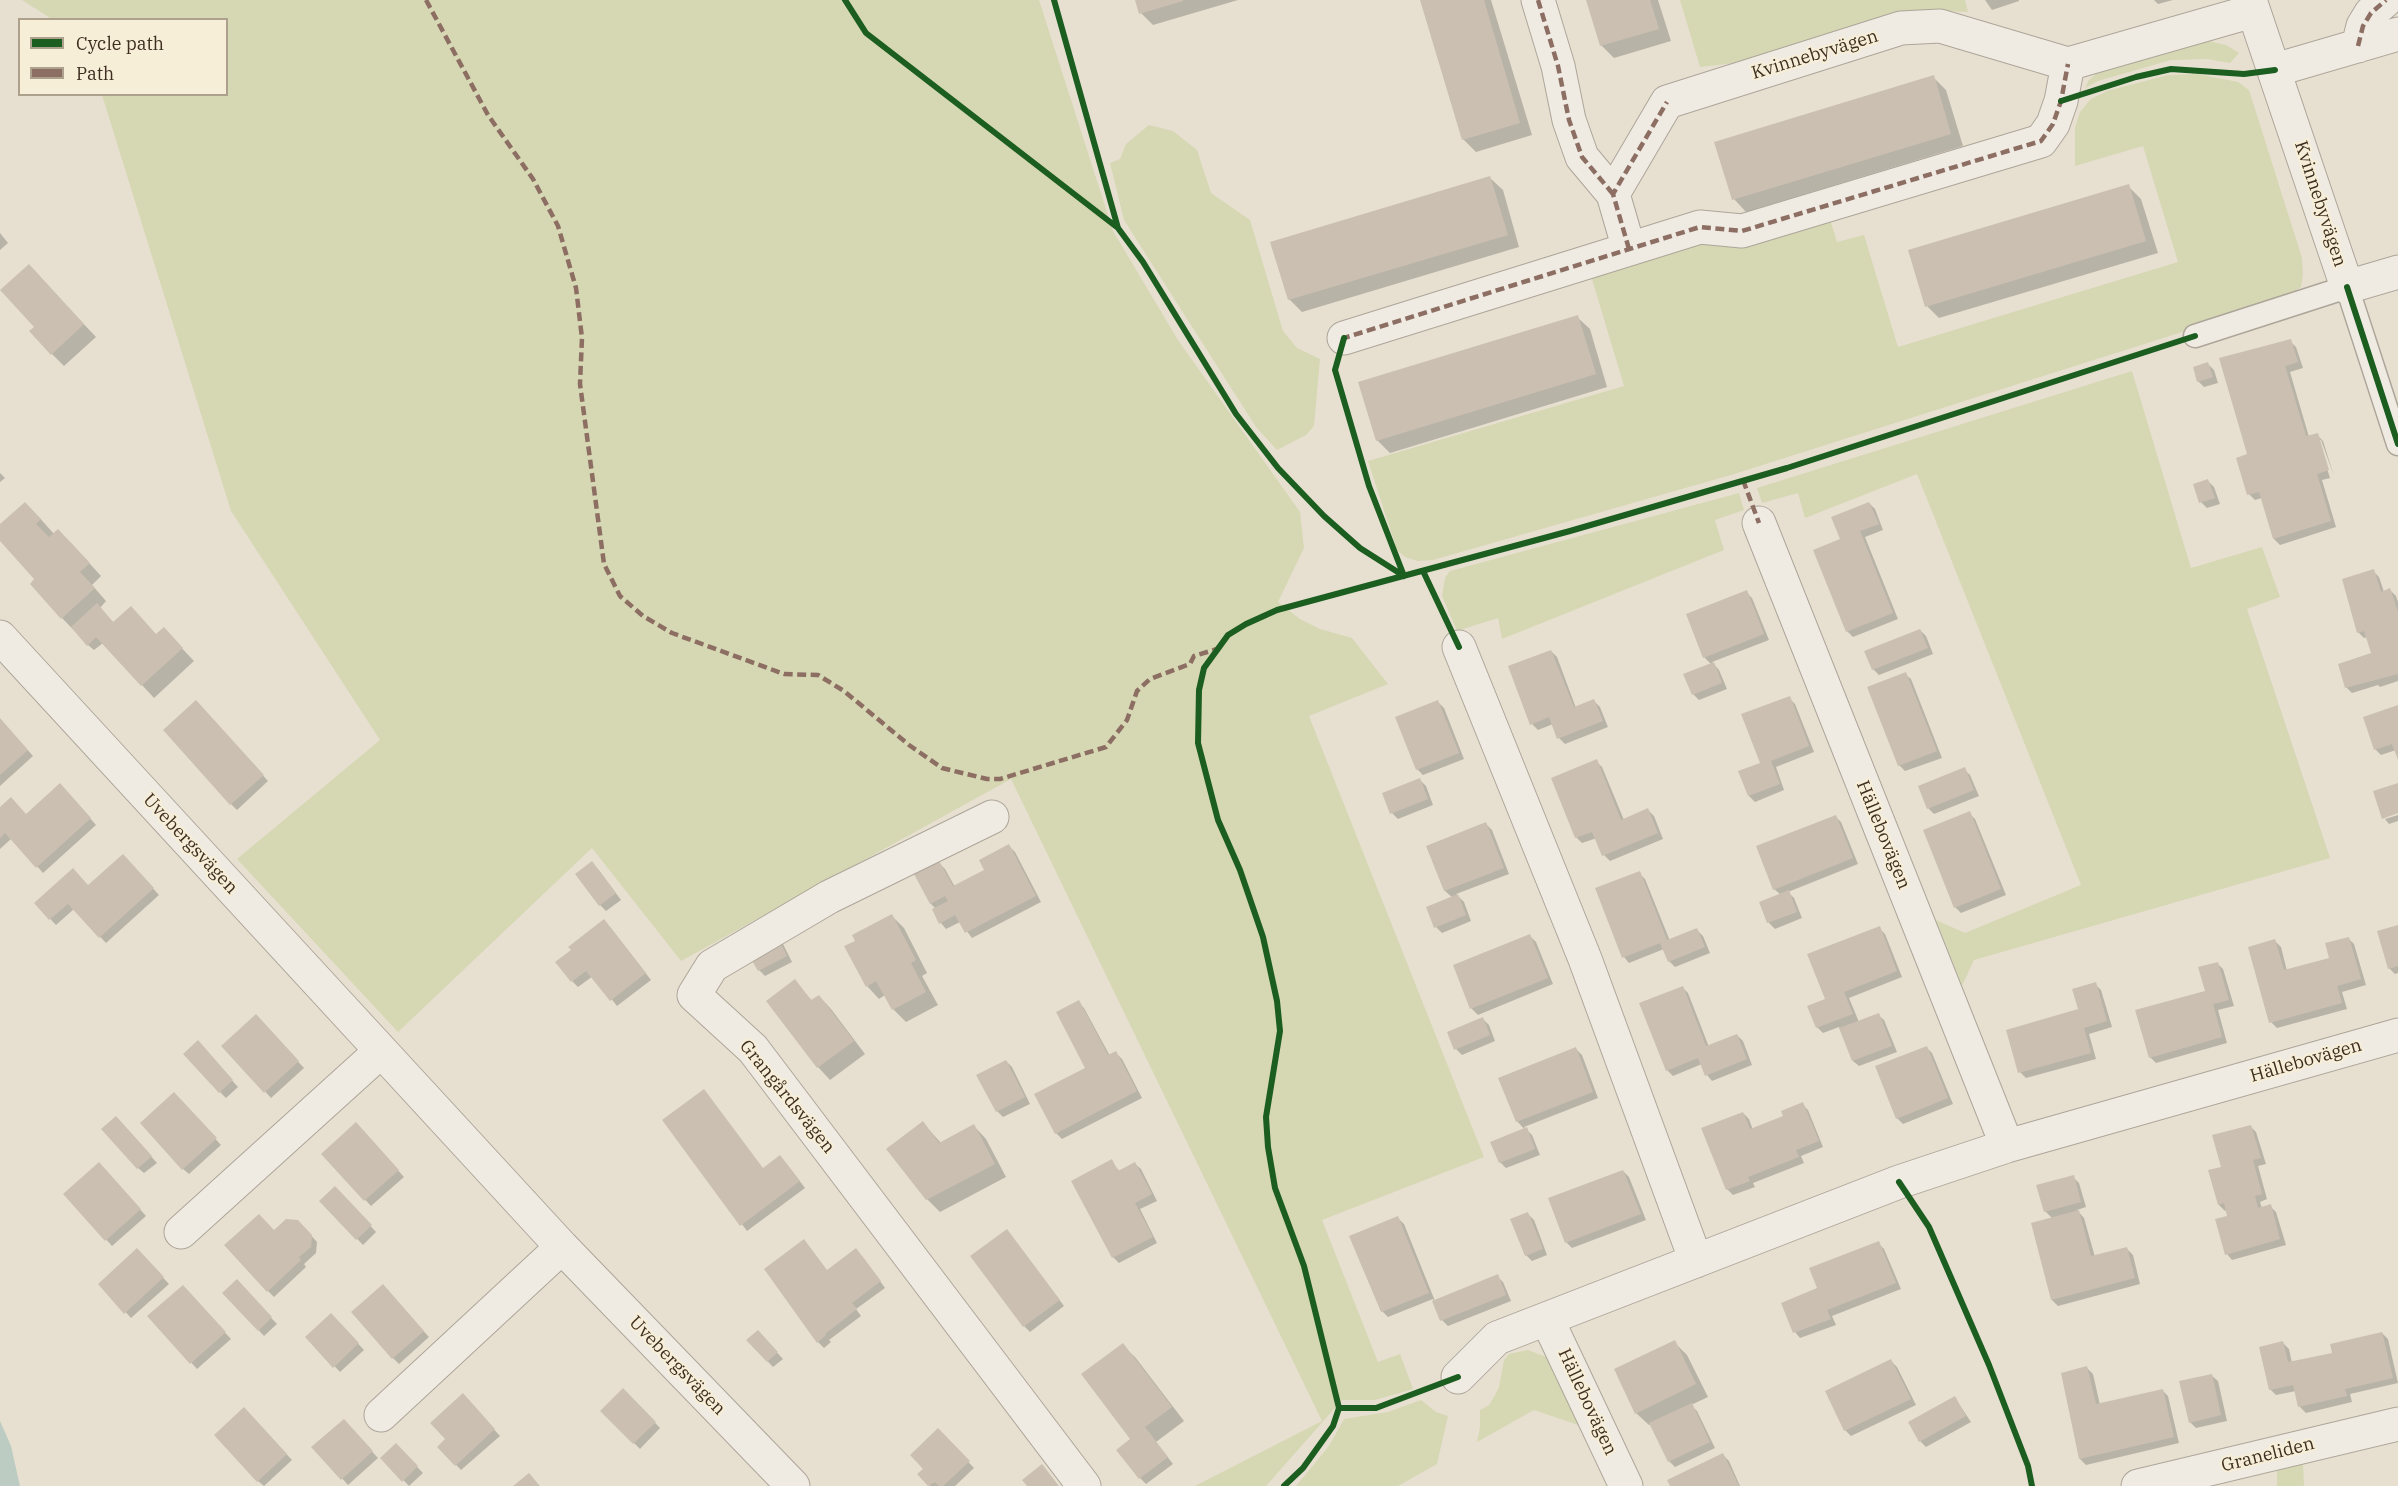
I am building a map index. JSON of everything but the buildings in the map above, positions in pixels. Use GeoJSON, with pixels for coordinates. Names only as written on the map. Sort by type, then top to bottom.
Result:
{"type":"FeatureCollection","features":[{"type":"Feature","properties":{"kind":"street"},"geometry":{"type":"LineString","coordinates":[[1538,0],[1558,66],[1569,120],[1582,157],[1613,194],[1629,249]]}},
{"type":"Feature","properties":{"kind":"street"},"geometry":{"type":"LineString","coordinates":[[2358,46],[2363,27],[2371,13],[2386,0]]}},
{"type":"Feature","properties":{"kind":"street","name":"Kvinnebyvägen"},"geometry":{"type":"LineString","coordinates":[[1613,194],[1667,102],[1901,28],[1940,26],[2068,64],[2252,5],[2347,287],[2398,272]]}},
{"type":"Feature","properties":{"kind":"street"},"geometry":{"type":"LineString","coordinates":[[2275,70],[2398,34]]}},
{"type":"Feature","properties":{"kind":"street"},"geometry":{"type":"LineString","coordinates":[[1344,338],[1700,227],[1742,231],[2041,141],[2053,124],[2061,101],[2068,64]]}},
{"type":"Feature","properties":{"kind":"street","name":"Hällebovägen"},"geometry":{"type":"LineString","coordinates":[[1759,524],[2007,1146]]}},
{"type":"Feature","properties":{"kind":"street","name":"Uvebergsvägen"},"geometry":{"type":"LineString","coordinates":[[0,637],[562,1247],[793,1486]]}},
{"type":"Feature","properties":{"kind":"street"},"geometry":{"type":"LineString","coordinates":[[1459,646],[1585,959],[1696,1261]]}},
{"type":"Feature","properties":{"kind":"street","name":"Grangårdsvägen"},"geometry":{"type":"LineString","coordinates":[[992,817],[829,897],[712,966],[694,995],[753,1049],[1084,1486]]}},
{"type":"Feature","properties":{"kind":"street","name":"Hällebovägen"},"geometry":{"type":"LineString","coordinates":[[1458,1377],[1497,1338],[1899,1182],[2007,1146],[2398,1035]]}},
{"type":"Feature","properties":{"kind":"street"},"geometry":{"type":"LineString","coordinates":[[181,1232],[381,1052]]}},
{"type":"Feature","properties":{"kind":"street"},"geometry":{"type":"LineString","coordinates":[[381,1415],[562,1247]]}},
{"type":"Feature","properties":{"kind":"street","name":"Hällebovägen"},"geometry":{"type":"LineString","coordinates":[[1547,1319],[1626,1486]]}},
{"type":"Feature","properties":{"kind":"street","name":"Graneliden"},"geometry":{"type":"LineString","coordinates":[[2138,1486],[2398,1424]]}},
{"type":"Feature","properties":{"kind":"lane"},"geometry":{"type":"LineString","coordinates":[[2195,336],[2347,287],[2398,444]]}},
{"type":"Feature","properties":{"kind":"green space"},"geometry":{"type":"Polygon","coordinates":[[[22,0],[1039,0],[1113,231],[1178,340],[1300,512],[1304,548],[1278,602],[1300,619],[1320,629],[1352,638],[1388,684],[1309,716],[1484,1157],[1322,1220],[1378,1362],[1400,1354],[1413,1389],[1375,1400],[1342,1400],[1266,1486],[1195,1486],[1322,1421],[1011,779],[681,961],[592,848],[398,1032],[237,859],[380,740],[231,511],[102,96],[228,96],[228,18],[50,18],[22,0]]]}},
{"type":"Feature","properties":{"kind":"green space"},"geometry":{"type":"Polygon","coordinates":[[[1680,0],[1965,0],[1968,12],[1919,10],[1895,14],[1736,63],[1700,67],[1680,0]]]}},
{"type":"Feature","properties":{"kind":"green space"},"geometry":{"type":"Polygon","coordinates":[[[2208,41],[2226,45],[2239,53],[2230,63],[2207,59],[2171,60],[2098,81],[2085,88],[2089,80],[2097,73],[2208,41]]]}},
{"type":"Feature","properties":{"kind":"green space"},"geometry":{"type":"Polygon","coordinates":[[[2198,74],[2238,82],[2249,90],[2302,258],[2301,287],[2289,295],[2198,327],[1731,475],[1433,560],[1417,561],[1405,557],[1397,550],[1368,461],[1624,386],[1591,276],[1704,241],[1829,216],[1837,242],[1864,235],[1898,347],[2178,262],[2143,146],[2075,166],[2075,128],[2080,112],[2091,99],[2107,91],[2168,75],[2198,74]]]}},
{"type":"Feature","properties":{"kind":"green space"},"geometry":{"type":"Polygon","coordinates":[[[1149,125],[1173,131],[1197,150],[1211,193],[1250,220],[1283,331],[1297,348],[1320,359],[1314,426],[1306,435],[1277,450],[1256,427],[1124,220],[1110,163],[1120,159],[1126,144],[1149,125]]]}},
{"type":"Feature","properties":{"kind":"green space"},"geometry":{"type":"Polygon","coordinates":[[[2132,371],[2191,568],[2262,547],[2280,597],[2247,609],[2330,858],[1974,960],[1962,986],[1936,920],[1965,933],[2081,885],[1917,474],[1805,518],[1798,493],[1762,503],[1757,488],[2132,371]]]}},
{"type":"Feature","properties":{"kind":"green space"},"geometry":{"type":"Polygon","coordinates":[[[1739,493],[1744,510],[1715,520],[1724,550],[1502,639],[1498,618],[1457,631],[1442,596],[1445,578],[1450,571],[1739,493]]]}},
{"type":"Feature","properties":{"kind":"green space"},"geometry":{"type":"Polygon","coordinates":[[[1528,1350],[1549,1358],[1584,1427],[1534,1410],[1477,1442],[1480,1410],[1489,1405],[1499,1387],[1504,1360],[1509,1354],[1528,1350]]]}},
{"type":"Feature","properties":{"kind":"green space"},"geometry":{"type":"Polygon","coordinates":[[[1421,1400],[1436,1412],[1448,1416],[1437,1464],[1398,1486],[1296,1486],[1329,1446],[1344,1419],[1388,1412],[1421,1400]]]}},
{"type":"Feature","properties":{"kind":"green space"},"geometry":{"type":"Polygon","coordinates":[[[2303,1464],[2304,1486],[2277,1486],[2277,1470],[2303,1464]]]}},
{"type":"Feature","properties":{"kind":"shaded area"},"geometry":{"type":"Polygon","coordinates":[[[0,1421],[11,1446],[20,1486],[0,1486],[0,1421]]]}},
{"type":"Feature","properties":{"kind":"marked path"},"geometry":{"type":"LineString","coordinates":[[426,0],[488,115],[533,179],[558,226],[576,288],[582,338],[580,384],[604,564],[620,596],[643,616],[672,633],[784,674],[818,675],[844,691],[909,745],[942,768],[987,779],[1000,779],[1106,747],[1127,720],[1137,691],[1150,679],[1190,664],[1194,656],[1217,649]]}},
{"type":"Feature","properties":{"kind":"marked path"},"geometry":{"type":"LineString","coordinates":[[1538,0],[1558,66],[1569,120],[1582,157],[1613,194]]}},
{"type":"Feature","properties":{"kind":"marked path"},"geometry":{"type":"LineString","coordinates":[[2358,46],[2363,26],[2371,13],[2386,0]]}},
{"type":"Feature","properties":{"kind":"marked path"},"geometry":{"type":"LineString","coordinates":[[1343,341],[1344,338],[1700,227],[1742,231],[2041,141],[2053,124],[2061,101],[2068,64]]}},
{"type":"Feature","properties":{"kind":"marked path"},"geometry":{"type":"LineString","coordinates":[[1629,249],[1613,194],[1667,102]]}},
{"type":"Feature","properties":{"kind":"marked path"},"geometry":{"type":"LineString","coordinates":[[1743,480],[1759,523]]}},
{"type":"Feature","properties":{"kind":"cycle path"},"geometry":{"type":"LineString","coordinates":[[845,0],[866,33],[1118,228]]}},
{"type":"Feature","properties":{"kind":"cycle path"},"geometry":{"type":"LineString","coordinates":[[1054,0],[1118,228],[1143,262],[1236,414],[1278,468],[1324,516],[1360,548],[1404,576]]}},
{"type":"Feature","properties":{"kind":"cycle path"},"geometry":{"type":"LineString","coordinates":[[2061,101],[2136,77],[2171,69],[2244,74],[2275,70]]}},
{"type":"Feature","properties":{"kind":"cycle path"},"geometry":{"type":"LineString","coordinates":[[2347,287],[2398,444]]}},
{"type":"Feature","properties":{"kind":"cycle path"},"geometry":{"type":"LineString","coordinates":[[1284,1486],[1303,1468],[1333,1426],[1339,1408],[1304,1266],[1275,1188],[1268,1147],[1266,1117],[1280,1031],[1277,1001],[1263,937],[1240,870],[1218,820],[1198,743],[1199,690],[1204,668],[1228,635],[1277,610],[1570,531],[1787,468],[2195,336]]}},
{"type":"Feature","properties":{"kind":"cycle path"},"geometry":{"type":"LineString","coordinates":[[1344,338],[1335,370],[1369,486],[1404,576]]}},
{"type":"Feature","properties":{"kind":"cycle path"},"geometry":{"type":"LineString","coordinates":[[1423,571],[1459,647]]}},
{"type":"Feature","properties":{"kind":"cycle path"},"geometry":{"type":"LineString","coordinates":[[1899,1182],[1929,1227],[1989,1365],[2028,1466],[2032,1486]]}},
{"type":"Feature","properties":{"kind":"cycle path"},"geometry":{"type":"LineString","coordinates":[[1339,1408],[1376,1408],[1458,1377]]}}]}
